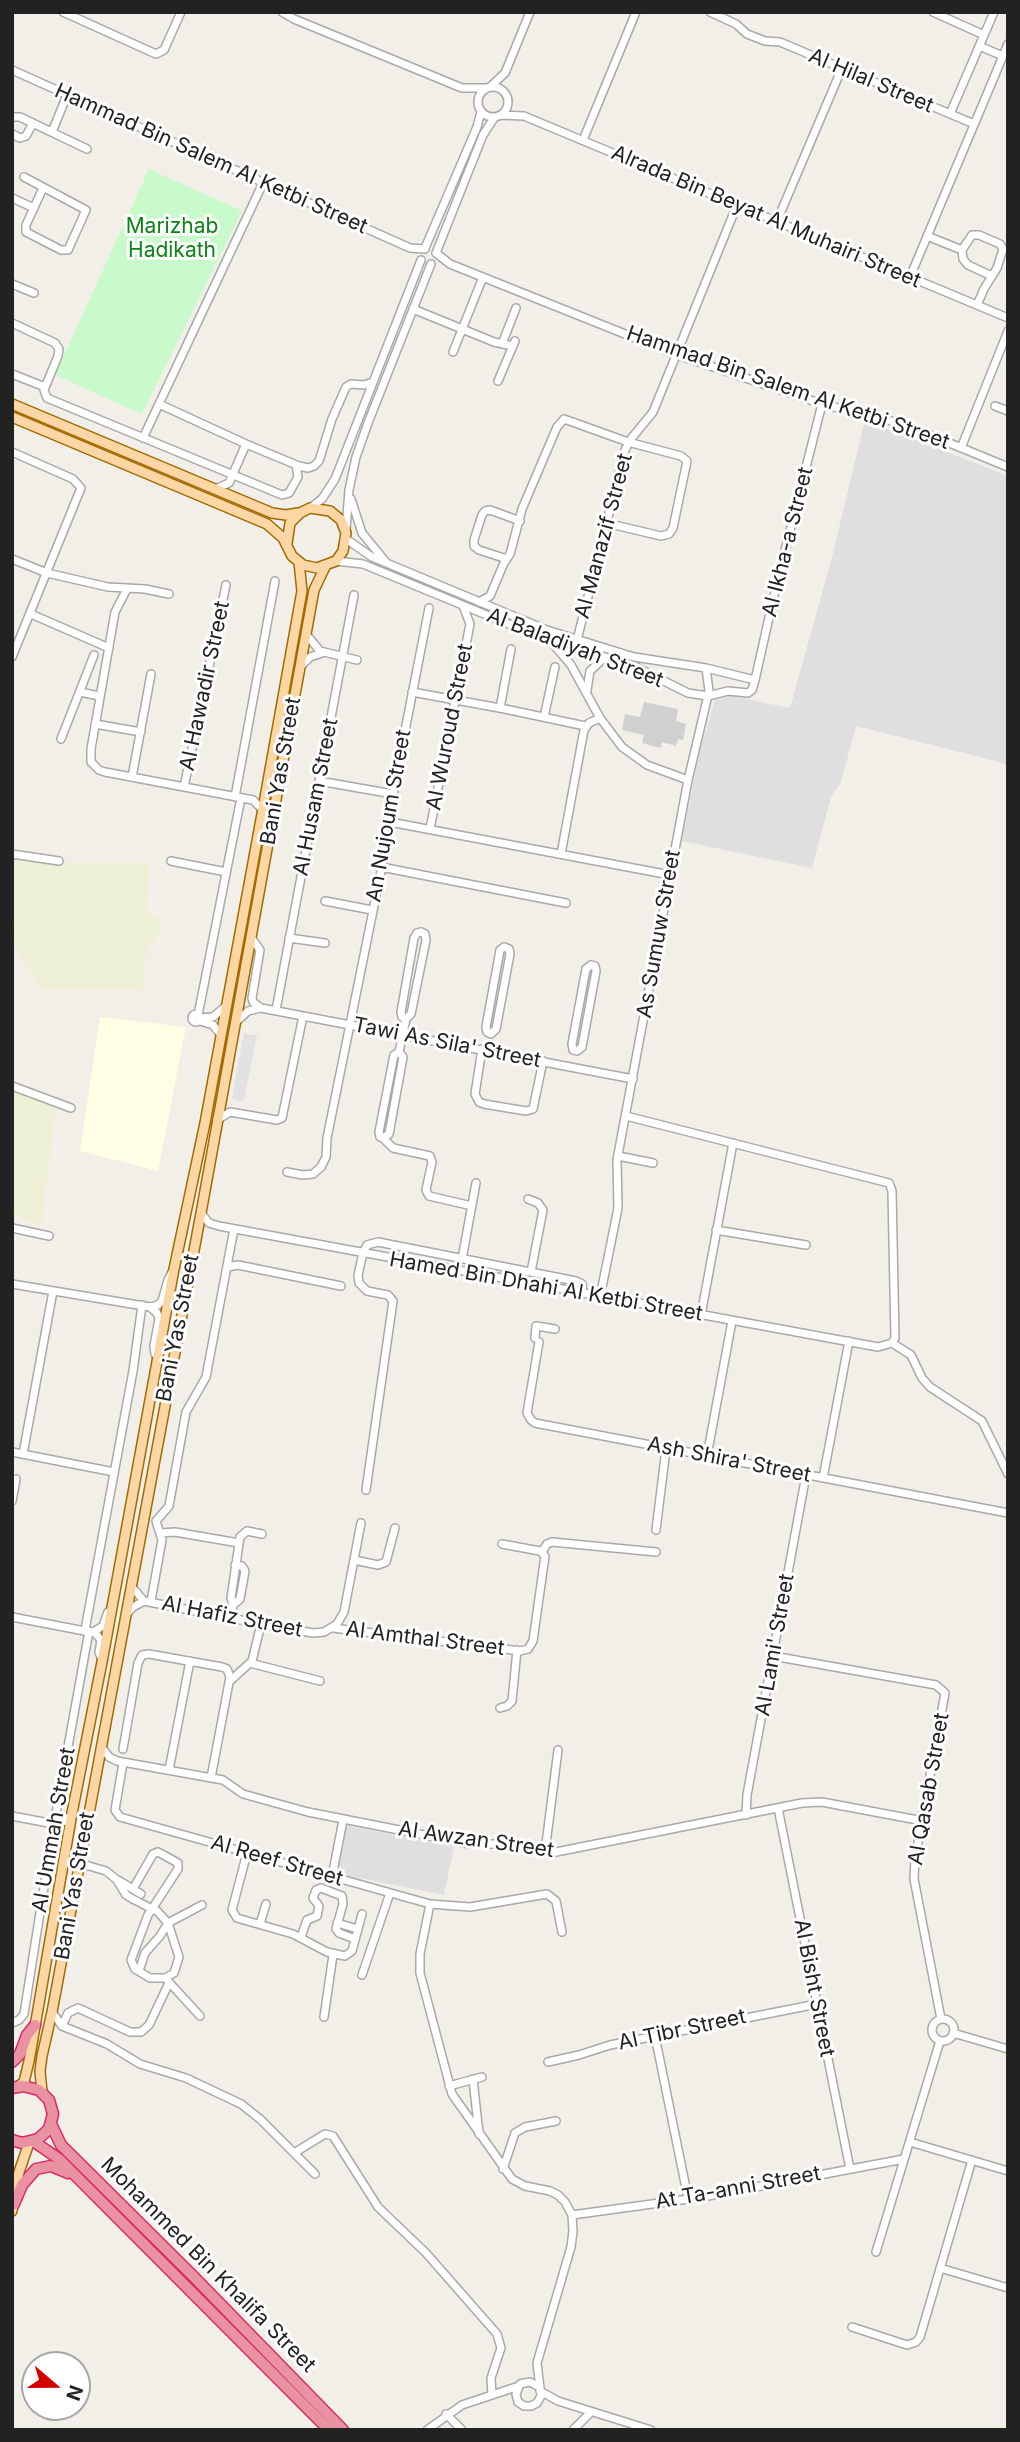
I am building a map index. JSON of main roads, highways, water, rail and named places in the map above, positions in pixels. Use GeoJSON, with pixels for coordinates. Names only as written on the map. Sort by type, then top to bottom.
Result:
{"type":"FeatureCollection","features":[{"type":"Feature","properties":{"kind":"highway"},"geometry":{"type":"LineString","coordinates":[[12,2062],[20,2054],[27,2035],[36,2025]]}},
{"type":"Feature","properties":{"kind":"highway"},"geometry":{"type":"LineString","coordinates":[[15,2087],[32,2087],[42,2092]]}},
{"type":"Feature","properties":{"kind":"highway","name":"Mohammed Bin Khalifa Street"},"geometry":{"type":"LineString","coordinates":[[42,2092],[51,2104],[51,2124],[61,2145],[204,2286],[343,2430]]}},
{"type":"Feature","properties":{"kind":"highway"},"geometry":{"type":"LineString","coordinates":[[12,2140],[31,2142],[42,2136],[51,2124]]}},
{"type":"Feature","properties":{"kind":"highway","name":"Mohammed Bin Khalifa Street"},"geometry":{"type":"LineString","coordinates":[[31,2142],[55,2155],[77,2176],[329,2430]]}},
{"type":"Feature","properties":{"kind":"highway"},"geometry":{"type":"LineString","coordinates":[[13,2207],[22,2185],[41,2167],[56,2167],[77,2176]]}},
{"type":"Feature","properties":{"kind":"main road"},"geometry":{"type":"LineString","coordinates":[[12,404],[279,515],[305,511],[330,511],[341,520],[346,536],[343,551],[336,561],[325,567],[310,567],[299,562],[292,556],[287,543],[290,523],[305,511]]}},
{"type":"Feature","properties":{"kind":"main road"},"geometry":{"type":"LineString","coordinates":[[12,417],[261,521],[273,528],[287,543]]}},
{"type":"Feature","properties":{"kind":"main road","name":"Bani Yas Street"},"geometry":{"type":"LineString","coordinates":[[15,2087],[26,2075],[36,2025],[72,1813],[174,1269],[221,1035],[302,592],[299,562]]}},
{"type":"Feature","properties":{"kind":"main road","name":"Bani Yas Street"},"geometry":{"type":"LineString","coordinates":[[42,2092],[40,2071],[46,2037],[201,1213],[315,585],[325,567]]}},
{"type":"Feature","properties":{"kind":"main road"},"geometry":{"type":"LineString","coordinates":[[235,956],[243,959],[240,978],[242,986]]}},
{"type":"Feature","properties":{"kind":"main road"},"geometry":{"type":"LineString","coordinates":[[179,1248],[190,1261]]}},
{"type":"Feature","properties":{"kind":"main road"},"geometry":{"type":"LineString","coordinates":[[13,2207],[20,2165],[31,2142]]}},
{"type":"Feature","properties":{"kind":"park label","name":"Marizhab Hadikath"},"geometry":{"type":"Point","coordinates":[172,239]}}]}
